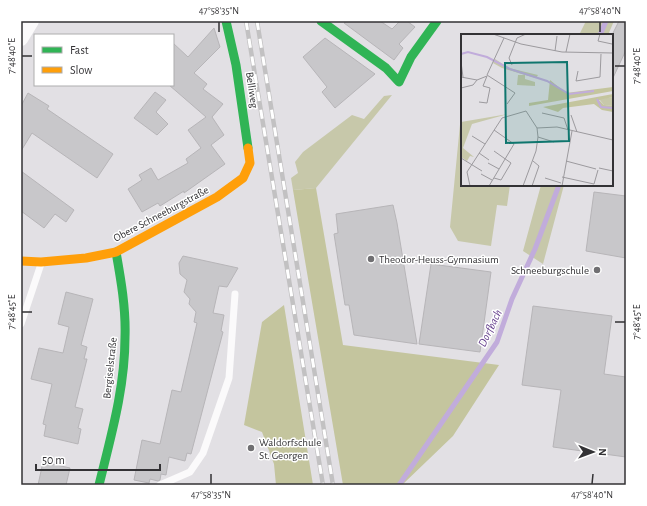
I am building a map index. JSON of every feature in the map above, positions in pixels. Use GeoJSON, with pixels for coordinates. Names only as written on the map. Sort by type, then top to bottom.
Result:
{"type":"FeatureCollection","features":[{"type":"Feature","properties":{"kind":"street"},"geometry":{"type":"LineString","coordinates":[[21,39],[32,21]]}},
{"type":"Feature","properties":{"kind":"street","name":"Belliweg"},"geometry":{"type":"LineString","coordinates":[[226,21],[236,65],[250,163]]}},
{"type":"Feature","properties":{"kind":"street"},"geometry":{"type":"LineString","coordinates":[[321,21],[386,68],[399,82],[411,57],[437,21]]}},
{"type":"Feature","properties":{"kind":"street","name":"Obere Schneeburgstraße"},"geometry":{"type":"LineString","coordinates":[[21,261],[41,262],[86,258],[116,252],[217,197],[243,178],[250,163]]}},
{"type":"Feature","properties":{"kind":"street","name":"Bergiselstraße"},"geometry":{"type":"LineString","coordinates":[[99,485],[117,412],[125,350],[125,319],[116,252]]}},
{"type":"Feature","properties":{"kind":"lane"},"geometry":{"type":"LineString","coordinates":[[21,324],[41,262]]}},
{"type":"Feature","properties":{"kind":"lane"},"geometry":{"type":"LineString","coordinates":[[160,485],[190,472],[203,453],[229,378],[235,294]]}},
{"type":"Feature","properties":{"kind":"green space"},"geometry":{"type":"Polygon","coordinates":[[[586,21],[614,21],[608,34],[580,34],[586,21]]]}},
{"type":"Feature","properties":{"kind":"green space"},"geometry":{"type":"Polygon","coordinates":[[[392,95],[316,188],[293,190],[291,178],[298,173],[295,162],[303,152],[352,115],[364,119],[384,96],[392,95]]]}},
{"type":"Feature","properties":{"kind":"green space"},"geometry":{"type":"Polygon","coordinates":[[[461,114],[461,186],[510,186],[507,206],[497,205],[491,246],[458,241],[450,227],[461,114]]]}},
{"type":"Feature","properties":{"kind":"green space"},"geometry":{"type":"Polygon","coordinates":[[[541,186],[564,186],[543,264],[523,251],[541,186]]]}},
{"type":"Feature","properties":{"kind":"green space"},"geometry":{"type":"Polygon","coordinates":[[[316,188],[343,345],[499,365],[453,436],[402,485],[343,485],[293,190],[316,188]]]}},
{"type":"Feature","properties":{"kind":"green space"},"geometry":{"type":"Polygon","coordinates":[[[284,305],[313,485],[276,485],[274,464],[262,432],[244,425],[262,322],[284,305]]]}},
{"type":"Feature","properties":{"kind":"building"},"geometry":{"type":"Polygon","coordinates":[[[347,21],[380,21],[392,29],[400,21],[407,21],[415,27],[399,44],[403,48],[394,60],[344,23],[347,21]]]}},
{"type":"Feature","properties":{"kind":"building"},"geometry":{"type":"Polygon","coordinates":[[[619,21],[626,21],[626,50],[613,78],[613,34],[619,21]]]}},
{"type":"Feature","properties":{"kind":"building"},"geometry":{"type":"Polygon","coordinates":[[[214,28],[220,47],[194,73],[207,84],[203,89],[223,104],[212,117],[224,135],[211,145],[225,164],[184,193],[184,191],[160,206],[158,203],[142,212],[128,189],[142,180],[139,175],[151,168],[158,180],[188,163],[186,159],[201,148],[188,130],[206,117],[170,86],[174,86],[174,44],[188,57],[214,28]]]}},
{"type":"Feature","properties":{"kind":"building"},"geometry":{"type":"Polygon","coordinates":[[[325,38],[375,74],[335,108],[322,92],[327,87],[303,57],[325,38]]]}},
{"type":"Feature","properties":{"kind":"building"},"geometry":{"type":"Polygon","coordinates":[[[155,92],[166,100],[156,112],[168,124],[157,135],[134,118],[155,92]]]}},
{"type":"Feature","properties":{"kind":"building"},"geometry":{"type":"Polygon","coordinates":[[[28,93],[49,106],[47,109],[113,154],[97,178],[32,133],[21,151],[21,106],[28,93]]]}},
{"type":"Feature","properties":{"kind":"building"},"geometry":{"type":"Polygon","coordinates":[[[21,171],[74,210],[66,222],[55,214],[44,228],[21,211],[21,171]]]}},
{"type":"Feature","properties":{"kind":"building"},"geometry":{"type":"Polygon","coordinates":[[[594,192],[626,196],[626,258],[586,251],[594,192]]]}},
{"type":"Feature","properties":{"kind":"building"},"geometry":{"type":"Polygon","coordinates":[[[393,205],[417,344],[354,335],[349,305],[345,305],[334,234],[338,233],[336,214],[393,205]]]}},
{"type":"Feature","properties":{"kind":"building"},"geometry":{"type":"Polygon","coordinates":[[[183,256],[238,268],[227,287],[219,286],[213,313],[224,315],[221,331],[223,332],[191,454],[187,453],[185,461],[169,457],[166,475],[161,474],[160,480],[158,481],[150,479],[149,483],[134,480],[142,440],[160,444],[172,390],[181,392],[197,323],[194,322],[196,312],[189,304],[190,299],[184,292],[187,280],[180,274],[179,263],[183,256]]]}},
{"type":"Feature","properties":{"kind":"building"},"geometry":{"type":"Polygon","coordinates":[[[431,264],[491,272],[480,352],[419,344],[431,264]]]}},
{"type":"Feature","properties":{"kind":"building"},"geometry":{"type":"Polygon","coordinates":[[[66,292],[93,299],[81,345],[87,347],[84,359],[87,359],[75,407],[83,409],[78,428],[81,429],[78,444],[44,436],[46,425],[43,424],[52,384],[31,379],[39,348],[63,353],[69,327],[58,324],[66,292]]]}},
{"type":"Feature","properties":{"kind":"building"},"geometry":{"type":"Polygon","coordinates":[[[533,306],[612,316],[604,374],[626,377],[626,457],[553,447],[561,390],[522,385],[533,306]]]}},
{"type":"Feature","properties":{"kind":"building"},"geometry":{"type":"Polygon","coordinates":[[[43,462],[70,468],[66,485],[38,485],[43,462]]]}},
{"type":"Feature","properties":{"kind":"waterway","name":"Dorfbach"},"geometry":{"type":"LineString","coordinates":[[600,34],[606,21]]}},
{"type":"Feature","properties":{"kind":"waterway","name":"Dorfbach"},"geometry":{"type":"LineString","coordinates":[[399,485],[497,342],[512,299],[535,249],[559,186]]}},
{"type":"Feature","properties":{"kind":"railway"},"geometry":{"type":"LineString","coordinates":[[246,21],[323,485]]}},
{"type":"Feature","properties":{"kind":"railway"},"geometry":{"type":"LineString","coordinates":[[257,21],[333,485]]}},
{"type":"Feature","properties":{"kind":"traffic: fast"},"geometry":{"type":"LineString","coordinates":[[226,21],[236,65],[248,148]]}},
{"type":"Feature","properties":{"kind":"traffic: fast"},"geometry":{"type":"LineString","coordinates":[[321,21],[386,68],[399,82],[411,57],[437,21]]}},
{"type":"Feature","properties":{"kind":"traffic: fast"},"geometry":{"type":"LineString","coordinates":[[99,485],[123,375],[125,326],[124,305],[116,252]]}},
{"type":"Feature","properties":{"kind":"traffic: slow"},"geometry":{"type":"LineString","coordinates":[[21,261],[41,262],[86,258],[116,252],[217,197],[243,178],[250,163],[248,148]]}},
{"type":"Feature","properties":{"kind":"place","name":"Theodor-Heuss-Gymnasium"},"geometry":{"type":"Point","coordinates":[371,259]}},
{"type":"Feature","properties":{"kind":"place","name":"Schneeburgschule"},"geometry":{"type":"Point","coordinates":[597,270]}},
{"type":"Feature","properties":{"kind":"place","name":"Waldorfschule St. Georgen"},"geometry":{"type":"Point","coordinates":[251,448]}}]}
